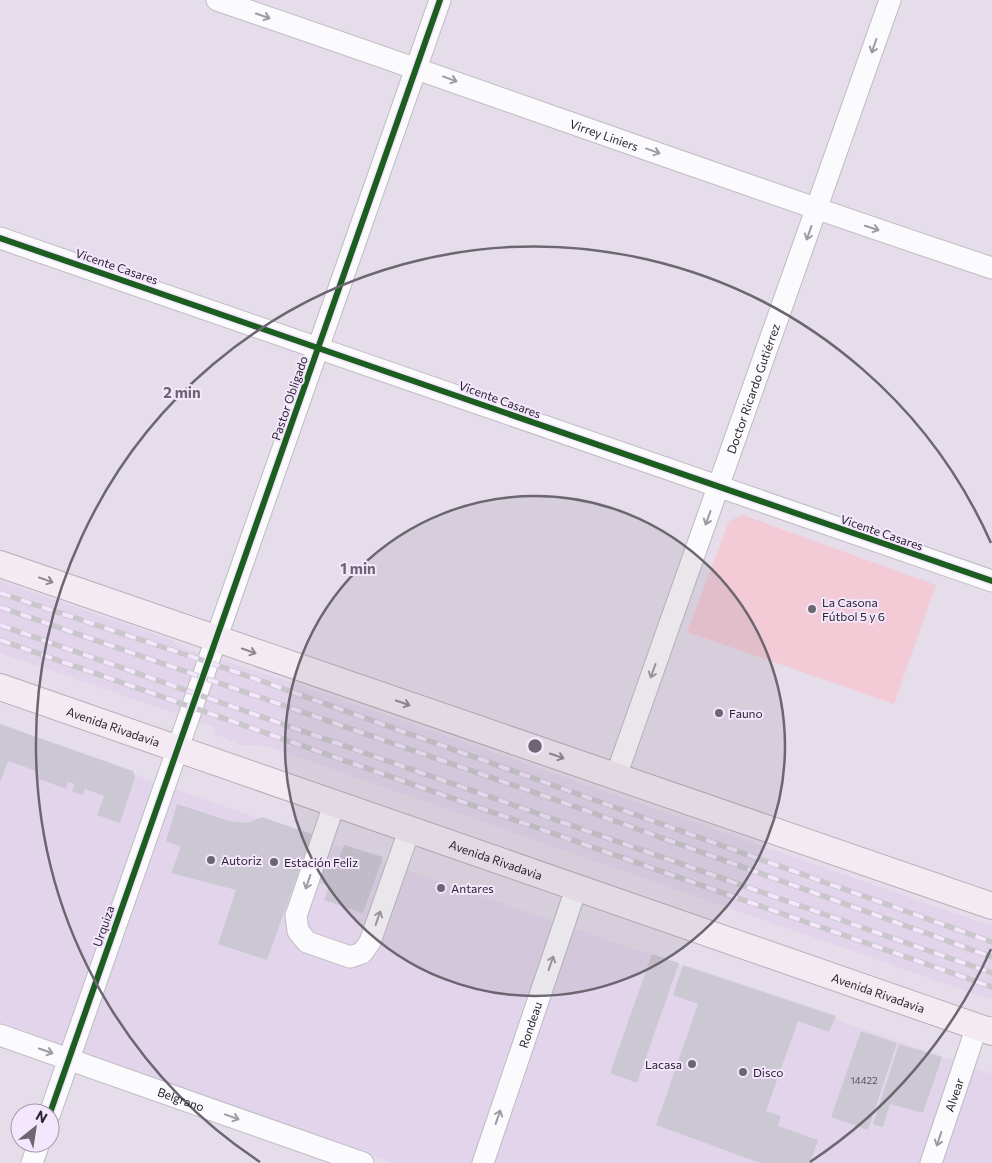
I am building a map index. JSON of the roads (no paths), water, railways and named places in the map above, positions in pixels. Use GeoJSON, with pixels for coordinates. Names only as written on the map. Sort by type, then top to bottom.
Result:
{"type":"FeatureCollection","features":[{"type":"Feature","properties":{"kind":"main road"},"geometry":{"type":"LineString","coordinates":[[0,564],[992,906]]}},
{"type":"Feature","properties":{"kind":"main road","name":"Avenida Rivadavia"},"geometry":{"type":"LineString","coordinates":[[0,687],[987,1029]]}},
{"type":"Feature","properties":{"kind":"street","name":"Virrey Liniers"},"geometry":{"type":"LineString","coordinates":[[217,0],[417,68],[817,210],[992,268]]}},
{"type":"Feature","properties":{"kind":"street","name":"Pastor Obligado"},"geometry":{"type":"LineString","coordinates":[[177,747],[440,0]]}},
{"type":"Feature","properties":{"kind":"street","name":"Doctor Ricardo Gutiérrez"},"geometry":{"type":"LineString","coordinates":[[616,776],[890,0]]}},
{"type":"Feature","properties":{"kind":"street","name":"Vicente Casares"},"geometry":{"type":"LineString","coordinates":[[0,238],[319,346],[719,488],[992,581]]}},
{"type":"Feature","properties":{"kind":"street","name":"Urquiza"},"geometry":{"type":"LineString","coordinates":[[54,1103],[177,747]]}},
{"type":"Feature","properties":{"kind":"street"},"geometry":{"type":"LineString","coordinates":[[335,802],[296,916],[298,931],[307,942],[350,957],[362,953],[370,942],[410,828]]}},
{"type":"Feature","properties":{"kind":"street","name":"Rondeau"},"geometry":{"type":"LineString","coordinates":[[483,1163],[577,886]]}},
{"type":"Feature","properties":{"kind":"street","name":"Alvear"},"geometry":{"type":"LineString","coordinates":[[931,1163],[987,1029]]}},
{"type":"Feature","properties":{"kind":"street","name":"Belgrano"},"geometry":{"type":"LineString","coordinates":[[0,1035],[363,1163]]}},
{"type":"Feature","properties":{"kind":"railway"},"geometry":{"type":"LineString","coordinates":[[0,593],[208,662],[992,942]]}},
{"type":"Feature","properties":{"kind":"railway"},"geometry":{"type":"LineString","coordinates":[[0,607],[579,808],[992,957]]}},
{"type":"Feature","properties":{"kind":"railway"},"geometry":{"type":"LineString","coordinates":[[0,625],[992,973]]}},
{"type":"Feature","properties":{"kind":"railway"},"geometry":{"type":"LineString","coordinates":[[0,640],[992,987]]}},
{"type":"Feature","properties":{"kind":"place","name":"La Casona Fútbol 5 y 6"},"geometry":{"type":"Point","coordinates":[812,609]}},
{"type":"Feature","properties":{"kind":"place","name":"Fauno"},"geometry":{"type":"Point","coordinates":[719,713]}},
{"type":"Feature","properties":{"kind":"place","name":"Autoriz"},"geometry":{"type":"Point","coordinates":[211,860]}},
{"type":"Feature","properties":{"kind":"place","name":"Estación Feliz"},"geometry":{"type":"Point","coordinates":[274,862]}},
{"type":"Feature","properties":{"kind":"place","name":"Antares"},"geometry":{"type":"Point","coordinates":[441,888]}},
{"type":"Feature","properties":{"kind":"place","name":"Lacasa"},"geometry":{"type":"Point","coordinates":[692,1064]}},
{"type":"Feature","properties":{"kind":"place","name":"Disco"},"geometry":{"type":"Point","coordinates":[743,1072]}}]}
